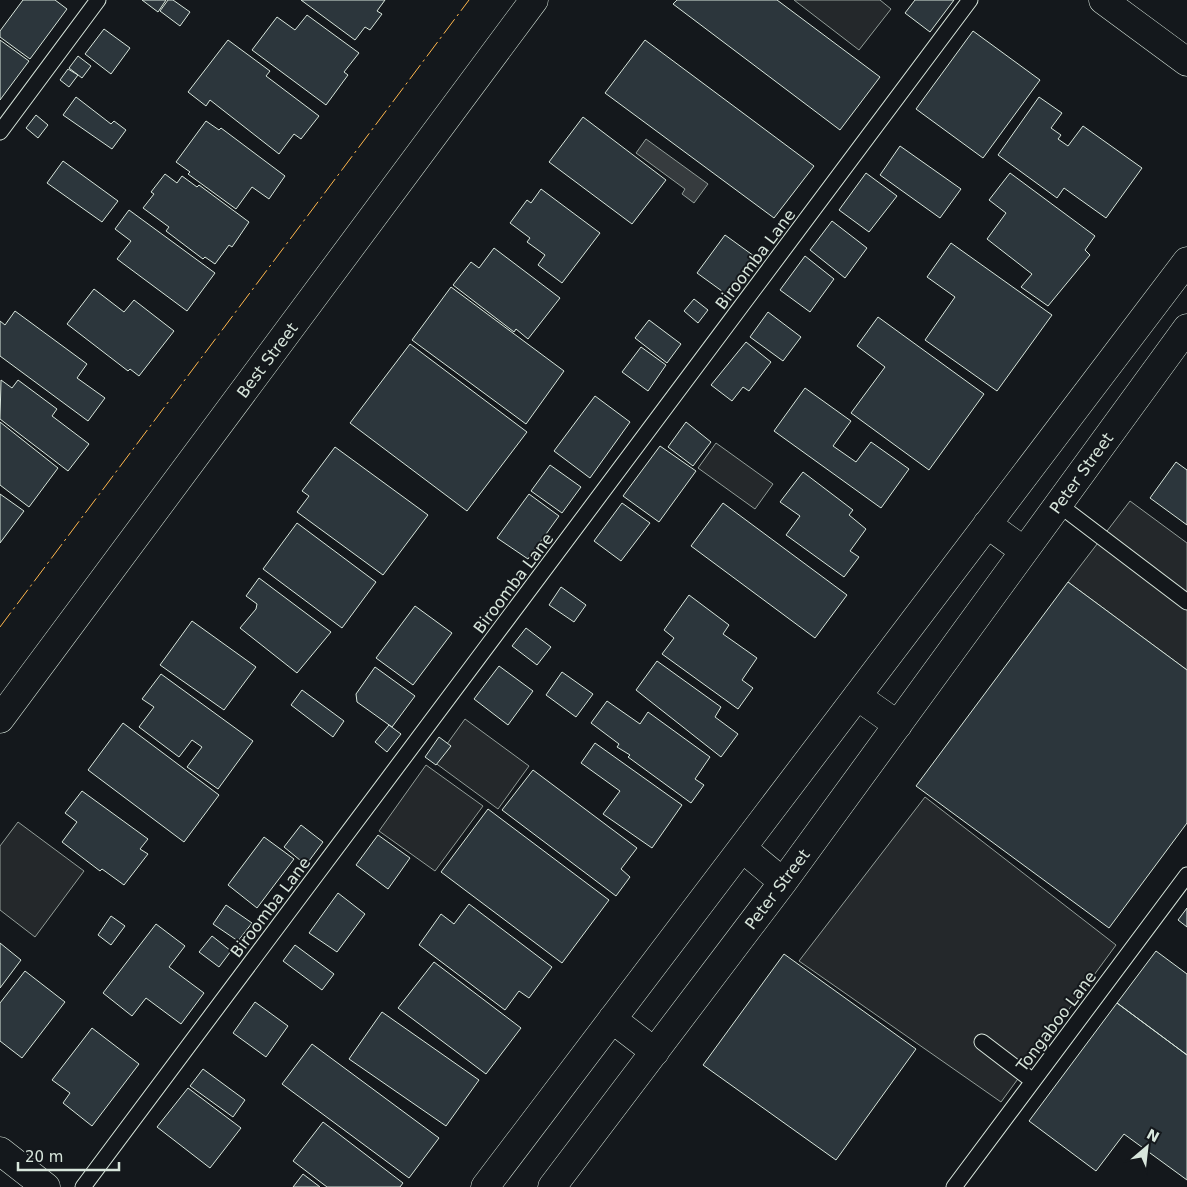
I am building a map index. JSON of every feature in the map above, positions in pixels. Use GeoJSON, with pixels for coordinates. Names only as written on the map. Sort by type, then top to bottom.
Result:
{"type":"FeatureCollection","features":[{"type":"Feature","properties":{"kind":"main road","name":"Best Street"},"geometry":{"type":"LineString","coordinates":[[0,719],[534,0]]}},
{"type":"Feature","properties":{"kind":"main road"},"geometry":{"type":"LineString","coordinates":[[1103,0],[1187,62]]}},
{"type":"Feature","properties":{"kind":"main road"},"geometry":{"type":"LineString","coordinates":[[497,1183],[612,1019],[1187,261]]}},
{"type":"Feature","properties":{"kind":"main road","name":"Peter Street"},"geometry":{"type":"LineString","coordinates":[[552,1187],[783,882],[1187,328]]}},
{"type":"Feature","properties":{"kind":"main road"},"geometry":{"type":"LineString","coordinates":[[1104,370],[1139,394]]}},
{"type":"Feature","properties":{"kind":"main road"},"geometry":{"type":"LineString","coordinates":[[987,524],[1024,551]]}},
{"type":"Feature","properties":{"kind":"main road"},"geometry":{"type":"LineString","coordinates":[[857,696],[898,725]]}},
{"type":"Feature","properties":{"kind":"main road"},"geometry":{"type":"LineString","coordinates":[[742,848],[783,882]]}},
{"type":"Feature","properties":{"kind":"main road"},"geometry":{"type":"LineString","coordinates":[[612,1019],[655,1052]]}},
{"type":"Feature","properties":{"kind":"main road"},"geometry":{"type":"LineString","coordinates":[[0,1151],[46,1187]]}},
{"type":"Feature","properties":{"kind":"lane"},"geometry":{"type":"LineString","coordinates":[[0,132],[98,0]]}},
{"type":"Feature","properties":{"kind":"lane","name":"Biroomba Lane"},"geometry":{"type":"LineString","coordinates":[[83,1187],[970,0]]}},
{"type":"Feature","properties":{"kind":"lane"},"geometry":{"type":"LineString","coordinates":[[1058,504],[1187,602]]}},
{"type":"Feature","properties":{"kind":"lane","name":"Tongaboo Lane"},"geometry":{"type":"LineString","coordinates":[[954,1187],[1187,875]]}},
{"type":"Feature","properties":{"kind":"lane"},"geometry":{"type":"LineString","coordinates":[[982,1042],[1033,1081]]}},
{"type":"Feature","properties":{"kind":"shaded area"},"geometry":{"type":"Polygon","coordinates":[[[794,0],[880,0],[891,9],[859,50],[794,0]]]}},
{"type":"Feature","properties":{"kind":"shaded area"},"geometry":{"type":"Polygon","coordinates":[[[646,139],[708,184],[694,203],[682,194],[685,189],[636,153],[646,139]]]}},
{"type":"Feature","properties":{"kind":"shaded area"},"geometry":{"type":"Polygon","coordinates":[[[716,443],[773,484],[755,509],[698,468],[716,443]]]}},
{"type":"Feature","properties":{"kind":"shaded area"},"geometry":{"type":"Polygon","coordinates":[[[1130,501],[1187,543],[1187,670],[1068,582],[1130,501]]]}},
{"type":"Feature","properties":{"kind":"shaded area"},"geometry":{"type":"Polygon","coordinates":[[[465,719],[529,766],[498,809],[434,762],[465,719]]]}},
{"type":"Feature","properties":{"kind":"shaded area"},"geometry":{"type":"Polygon","coordinates":[[[426,765],[483,806],[435,871],[379,831],[426,765]]]}},
{"type":"Feature","properties":{"kind":"shaded area"},"geometry":{"type":"Polygon","coordinates":[[[925,797],[1116,945],[1001,1102],[799,961],[925,797]]]}},
{"type":"Feature","properties":{"kind":"shaded area"},"geometry":{"type":"Polygon","coordinates":[[[18,822],[84,871],[35,937],[0,910],[0,846],[18,822]]]}},
{"type":"Feature","properties":{"kind":"building"},"geometry":{"type":"Polygon","coordinates":[[[23,0],[55,0],[67,9],[30,59],[0,37],[0,31],[23,0]]]}},
{"type":"Feature","properties":{"kind":"building"},"geometry":{"type":"Polygon","coordinates":[[[142,0],[166,0],[158,12],[142,0]]]}},
{"type":"Feature","properties":{"kind":"building"},"geometry":{"type":"Polygon","coordinates":[[[168,0],[173,0],[190,12],[180,26],[160,11],[168,0]]]}},
{"type":"Feature","properties":{"kind":"building"},"geometry":{"type":"Polygon","coordinates":[[[301,0],[385,0],[377,11],[382,14],[370,30],[365,27],[355,40],[301,0]]]}},
{"type":"Feature","properties":{"kind":"building"},"geometry":{"type":"Polygon","coordinates":[[[677,0],[777,0],[880,77],[840,130],[673,4],[677,0]]]}},
{"type":"Feature","properties":{"kind":"building"},"geometry":{"type":"Polygon","coordinates":[[[915,0],[954,0],[930,32],[905,13],[915,0]]]}},
{"type":"Feature","properties":{"kind":"building"},"geometry":{"type":"Polygon","coordinates":[[[307,15],[359,53],[344,72],[348,75],[326,105],[252,50],[277,17],[295,30],[307,15]]]}},
{"type":"Feature","properties":{"kind":"building"},"geometry":{"type":"Polygon","coordinates":[[[104,29],[130,48],[111,74],[85,54],[104,29]]]}},
{"type":"Feature","properties":{"kind":"building"},"geometry":{"type":"Polygon","coordinates":[[[973,31],[1040,80],[983,158],[916,109],[973,31]]]}},
{"type":"Feature","properties":{"kind":"building"},"geometry":{"type":"Polygon","coordinates":[[[0,40],[29,61],[0,100],[0,40]]]}},
{"type":"Feature","properties":{"kind":"building"},"geometry":{"type":"Polygon","coordinates":[[[228,40],[270,71],[266,76],[319,116],[301,139],[294,134],[279,154],[210,100],[206,106],[188,92],[228,40]]]}},
{"type":"Feature","properties":{"kind":"building"},"geometry":{"type":"Polygon","coordinates":[[[645,40],[814,166],[774,218],[605,93],[645,40]]]}},
{"type":"Feature","properties":{"kind":"building"},"geometry":{"type":"Polygon","coordinates":[[[78,56],[91,66],[82,78],[69,68],[78,56]]]}},
{"type":"Feature","properties":{"kind":"building"},"geometry":{"type":"Polygon","coordinates":[[[68,69],[78,75],[69,87],[60,80],[68,69]]]}},
{"type":"Feature","properties":{"kind":"building"},"geometry":{"type":"Polygon","coordinates":[[[76,97],[111,124],[114,121],[126,130],[112,149],[63,115],[76,97]]]}},
{"type":"Feature","properties":{"kind":"building"},"geometry":{"type":"Polygon","coordinates":[[[1039,97],[1062,113],[1051,128],[1061,135],[1058,139],[1068,146],[1083,126],[1142,168],[1106,218],[1064,188],[1057,198],[998,155],[1039,97]]]}},
{"type":"Feature","properties":{"kind":"building"},"geometry":{"type":"Polygon","coordinates":[[[36,115],[48,125],[38,138],[26,128],[36,115]]]}},
{"type":"Feature","properties":{"kind":"building"},"geometry":{"type":"Polygon","coordinates":[[[583,117],[666,180],[632,224],[549,162],[583,117]]]}},
{"type":"Feature","properties":{"kind":"building"},"geometry":{"type":"Polygon","coordinates":[[[206,121],[219,130],[221,128],[285,176],[269,199],[252,187],[236,209],[188,174],[190,172],[176,162],[206,121]]]}},
{"type":"Feature","properties":{"kind":"building"},"geometry":{"type":"Polygon","coordinates":[[[900,146],[961,189],[940,218],[880,175],[900,146]]]}},
{"type":"Feature","properties":{"kind":"building"},"geometry":{"type":"Polygon","coordinates":[[[63,161],[118,201],[102,222],[47,183],[63,161]]]}},
{"type":"Feature","properties":{"kind":"building"},"geometry":{"type":"Polygon","coordinates":[[[866,173],[897,196],[869,232],[839,210],[866,173]]]}},
{"type":"Feature","properties":{"kind":"building"},"geometry":{"type":"Polygon","coordinates":[[[1010,173],[1095,236],[1085,250],[1090,255],[1048,306],[1021,287],[1032,274],[987,239],[1006,213],[989,200],[1010,173]]]}},
{"type":"Feature","properties":{"kind":"building"},"geometry":{"type":"Polygon","coordinates":[[[165,174],[177,183],[182,176],[197,187],[199,185],[249,222],[232,247],[229,245],[215,264],[205,257],[203,259],[166,231],[169,227],[143,208],[154,194],[151,192],[165,174]]]}},
{"type":"Feature","properties":{"kind":"building"},"geometry":{"type":"Polygon","coordinates":[[[541,189],[600,233],[562,283],[538,265],[545,255],[527,242],[530,238],[510,223],[527,200],[531,203],[541,189]]]}},
{"type":"Feature","properties":{"kind":"building"},"geometry":{"type":"Polygon","coordinates":[[[129,210],[215,273],[187,311],[117,259],[131,241],[115,229],[129,210]]]}},
{"type":"Feature","properties":{"kind":"building"},"geometry":{"type":"Polygon","coordinates":[[[832,221],[867,248],[845,278],[810,250],[832,221]]]}},
{"type":"Feature","properties":{"kind":"building"},"geometry":{"type":"Polygon","coordinates":[[[725,235],[754,256],[726,294],[697,273],[725,235]]]}},
{"type":"Feature","properties":{"kind":"building"},"geometry":{"type":"Polygon","coordinates":[[[951,243],[1052,315],[997,391],[925,340],[955,297],[927,277],[951,243]]]}},
{"type":"Feature","properties":{"kind":"building"},"geometry":{"type":"Polygon","coordinates":[[[494,248],[560,298],[528,339],[516,329],[514,332],[453,285],[471,262],[479,268],[494,248]]]}},
{"type":"Feature","properties":{"kind":"building"},"geometry":{"type":"Polygon","coordinates":[[[805,256],[834,279],[810,312],[780,290],[805,256]]]}},
{"type":"Feature","properties":{"kind":"building"},"geometry":{"type":"Polygon","coordinates":[[[451,287],[564,371],[526,424],[412,340],[451,287]]]}},
{"type":"Feature","properties":{"kind":"building"},"geometry":{"type":"Polygon","coordinates":[[[94,289],[124,312],[134,300],[174,331],[139,376],[130,369],[128,371],[67,324],[94,289]]]}},
{"type":"Feature","properties":{"kind":"building"},"geometry":{"type":"Polygon","coordinates":[[[694,299],[708,310],[698,323],[684,311],[694,299]]]}},
{"type":"Feature","properties":{"kind":"building"},"geometry":{"type":"Polygon","coordinates":[[[15,311],[87,364],[77,378],[105,398],[88,421],[0,356],[0,321],[5,325],[15,311]]]}},
{"type":"Feature","properties":{"kind":"building"},"geometry":{"type":"Polygon","coordinates":[[[768,312],[801,337],[783,361],[750,337],[768,312]]]}},
{"type":"Feature","properties":{"kind":"building"},"geometry":{"type":"Polygon","coordinates":[[[878,317],[984,394],[929,470],[851,413],[885,367],[857,346],[878,317]]]}},
{"type":"Feature","properties":{"kind":"building"},"geometry":{"type":"Polygon","coordinates":[[[649,320],[681,344],[667,363],[635,338],[649,320]]]}},
{"type":"Feature","properties":{"kind":"building"},"geometry":{"type":"Polygon","coordinates":[[[746,342],[771,362],[749,391],[743,387],[732,401],[711,385],[746,342]]]}},
{"type":"Feature","properties":{"kind":"building"},"geometry":{"type":"Polygon","coordinates":[[[410,344],[527,432],[467,511],[350,423],[410,344]]]}},
{"type":"Feature","properties":{"kind":"building"},"geometry":{"type":"Polygon","coordinates":[[[641,347],[666,365],[648,391],[622,372],[641,347]]]}},
{"type":"Feature","properties":{"kind":"building"},"geometry":{"type":"Polygon","coordinates":[[[1,380],[12,388],[18,380],[57,409],[52,416],[89,444],[68,471],[0,419],[1,380]]]}},
{"type":"Feature","properties":{"kind":"building"},"geometry":{"type":"Polygon","coordinates":[[[805,388],[851,421],[833,446],[856,462],[871,442],[909,469],[881,508],[774,431],[805,388]]]}},
{"type":"Feature","properties":{"kind":"building"},"geometry":{"type":"Polygon","coordinates":[[[595,396],[630,422],[590,478],[554,451],[595,396]]]}},
{"type":"Feature","properties":{"kind":"building"},"geometry":{"type":"Polygon","coordinates":[[[0,422],[58,468],[29,507],[0,485],[0,422]]]}},
{"type":"Feature","properties":{"kind":"building"},"geometry":{"type":"Polygon","coordinates":[[[686,422],[711,442],[693,466],[668,447],[686,422]]]}},
{"type":"Feature","properties":{"kind":"building"},"geometry":{"type":"Polygon","coordinates":[[[660,446],[696,471],[659,522],[623,496],[660,446]]]}},
{"type":"Feature","properties":{"kind":"building"},"geometry":{"type":"Polygon","coordinates":[[[335,447],[428,515],[383,575],[297,512],[309,496],[302,491],[335,447]]]}},
{"type":"Feature","properties":{"kind":"building"},"geometry":{"type":"Polygon","coordinates":[[[1176,462],[1187,470],[1187,525],[1150,498],[1176,462]]]}},
{"type":"Feature","properties":{"kind":"building"},"geometry":{"type":"Polygon","coordinates":[[[550,465],[581,487],[562,513],[531,491],[550,465]]]}},
{"type":"Feature","properties":{"kind":"building"},"geometry":{"type":"Polygon","coordinates":[[[803,472],[853,510],[849,515],[866,529],[850,551],[859,557],[844,577],[786,535],[800,516],[780,502],[803,472]]]}},
{"type":"Feature","properties":{"kind":"building"},"geometry":{"type":"Polygon","coordinates":[[[0,494],[24,511],[0,543],[0,494]]]}},
{"type":"Feature","properties":{"kind":"building"},"geometry":{"type":"Polygon","coordinates":[[[529,494],[559,516],[528,559],[497,538],[529,494]]]}},
{"type":"Feature","properties":{"kind":"building"},"geometry":{"type":"Polygon","coordinates":[[[622,503],[650,523],[621,561],[594,541],[622,503]]]}},
{"type":"Feature","properties":{"kind":"building"},"geometry":{"type":"Polygon","coordinates":[[[723,503],[847,595],[815,638],[691,546],[723,503]]]}},
{"type":"Feature","properties":{"kind":"building"},"geometry":{"type":"Polygon","coordinates":[[[297,523],[376,582],[342,628],[263,569],[297,523]]]}},
{"type":"Feature","properties":{"kind":"building"},"geometry":{"type":"Polygon","coordinates":[[[259,578],[331,632],[297,673],[240,628],[256,609],[257,604],[246,596],[259,578]]]}},
{"type":"Feature","properties":{"kind":"building"},"geometry":{"type":"Polygon","coordinates":[[[1068,582],[1187,670],[1187,823],[1109,928],[916,786],[1068,582]]]}},
{"type":"Feature","properties":{"kind":"building"},"geometry":{"type":"Polygon","coordinates":[[[561,587],[586,605],[574,622],[549,605],[561,587]]]}},
{"type":"Feature","properties":{"kind":"building"},"geometry":{"type":"Polygon","coordinates":[[[689,595],[729,625],[723,634],[757,658],[742,680],[753,688],[738,709],[662,654],[674,638],[664,630],[689,595]]]}},
{"type":"Feature","properties":{"kind":"building"},"geometry":{"type":"Polygon","coordinates":[[[415,606],[452,633],[413,685],[376,658],[415,606]]]}},
{"type":"Feature","properties":{"kind":"building"},"geometry":{"type":"Polygon","coordinates":[[[192,621],[256,667],[224,710],[160,665],[192,621]]]}},
{"type":"Feature","properties":{"kind":"building"},"geometry":{"type":"Polygon","coordinates":[[[526,628],[551,647],[537,665],[512,646],[526,628]]]}},
{"type":"Feature","properties":{"kind":"building"},"geometry":{"type":"Polygon","coordinates":[[[657,661],[721,707],[715,717],[738,734],[721,757],[636,690],[657,661]]]}},
{"type":"Feature","properties":{"kind":"building"},"geometry":{"type":"Polygon","coordinates":[[[499,666],[533,691],[508,725],[474,699],[499,666]]]}},
{"type":"Feature","properties":{"kind":"building"},"geometry":{"type":"Polygon","coordinates":[[[375,667],[415,696],[392,727],[357,702],[356,694],[375,667]]]}},
{"type":"Feature","properties":{"kind":"building"},"geometry":{"type":"Polygon","coordinates":[[[562,672],[593,694],[576,717],[546,695],[562,672]]]}},
{"type":"Feature","properties":{"kind":"building"},"geometry":{"type":"Polygon","coordinates":[[[161,674],[253,741],[218,789],[187,767],[202,747],[192,740],[179,757],[139,727],[154,707],[142,699],[161,674]]]}},
{"type":"Feature","properties":{"kind":"building"},"geometry":{"type":"Polygon","coordinates":[[[302,690],[344,721],[333,737],[291,705],[302,690]]]}},
{"type":"Feature","properties":{"kind":"building"},"geometry":{"type":"Polygon","coordinates":[[[607,701],[640,724],[648,712],[710,757],[695,779],[704,785],[691,803],[628,757],[630,755],[617,747],[619,744],[591,723],[607,701]]]}},
{"type":"Feature","properties":{"kind":"building"},"geometry":{"type":"Polygon","coordinates":[[[123,723],[219,795],[184,842],[88,770],[123,723]]]}},
{"type":"Feature","properties":{"kind":"building"},"geometry":{"type":"Polygon","coordinates":[[[389,725],[401,734],[387,752],[375,742],[389,725]]]}},
{"type":"Feature","properties":{"kind":"building"},"geometry":{"type":"Polygon","coordinates":[[[439,737],[451,746],[436,765],[425,757],[439,737]]]}},
{"type":"Feature","properties":{"kind":"building"},"geometry":{"type":"Polygon","coordinates":[[[595,743],[682,805],[652,848],[603,814],[620,791],[581,763],[595,743]]]}},
{"type":"Feature","properties":{"kind":"building"},"geometry":{"type":"Polygon","coordinates":[[[533,770],[637,848],[621,869],[630,877],[616,896],[502,810],[533,770]]]}},
{"type":"Feature","properties":{"kind":"building"},"geometry":{"type":"Polygon","coordinates":[[[82,791],[148,839],[140,849],[148,854],[124,885],[102,869],[100,871],[62,842],[77,822],[65,813],[82,791]]]}},
{"type":"Feature","properties":{"kind":"building"},"geometry":{"type":"Polygon","coordinates":[[[488,809],[609,900],[562,963],[441,872],[488,809]]]}},
{"type":"Feature","properties":{"kind":"building"},"geometry":{"type":"Polygon","coordinates":[[[301,825],[323,842],[306,865],[284,847],[301,825]]]}},
{"type":"Feature","properties":{"kind":"building"},"geometry":{"type":"Polygon","coordinates":[[[378,835],[410,858],[388,889],[356,865],[378,835]]]}},
{"type":"Feature","properties":{"kind":"building"},"geometry":{"type":"Polygon","coordinates":[[[264,837],[294,859],[257,908],[228,885],[264,837]]]}},
{"type":"Feature","properties":{"kind":"building"},"geometry":{"type":"Polygon","coordinates":[[[338,893],[365,914],[337,952],[309,933],[338,893]]]}},
{"type":"Feature","properties":{"kind":"building"},"geometry":{"type":"Polygon","coordinates":[[[469,904],[552,967],[529,998],[519,991],[505,1010],[419,945],[441,914],[454,924],[469,904]]]}},
{"type":"Feature","properties":{"kind":"building"},"geometry":{"type":"Polygon","coordinates":[[[226,905],[252,923],[238,941],[213,924],[226,905]]]}},
{"type":"Feature","properties":{"kind":"building"},"geometry":{"type":"Polygon","coordinates":[[[1187,908],[1187,927],[1178,920],[1187,908]]]}},
{"type":"Feature","properties":{"kind":"building"},"geometry":{"type":"Polygon","coordinates":[[[111,916],[125,926],[111,945],[98,935],[111,916]]]}},
{"type":"Feature","properties":{"kind":"building"},"geometry":{"type":"Polygon","coordinates":[[[156,924],[185,946],[169,967],[204,993],[181,1024],[146,998],[132,1016],[103,993],[156,924]]]}},
{"type":"Feature","properties":{"kind":"building"},"geometry":{"type":"Polygon","coordinates":[[[212,936],[231,951],[219,967],[199,952],[212,936]]]}},
{"type":"Feature","properties":{"kind":"building"},"geometry":{"type":"Polygon","coordinates":[[[0,943],[21,960],[0,988],[0,943]]]}},
{"type":"Feature","properties":{"kind":"building"},"geometry":{"type":"Polygon","coordinates":[[[295,945],[334,974],[322,990],[283,961],[295,945]]]}},
{"type":"Feature","properties":{"kind":"building"},"geometry":{"type":"Polygon","coordinates":[[[1156,951],[1187,974],[1187,1055],[1117,1003],[1156,951]]]}},
{"type":"Feature","properties":{"kind":"building"},"geometry":{"type":"Polygon","coordinates":[[[784,954],[916,1049],[836,1160],[703,1065],[784,954]]]}},
{"type":"Feature","properties":{"kind":"building"},"geometry":{"type":"Polygon","coordinates":[[[434,962],[521,1028],[486,1074],[398,1008],[434,962]]]}},
{"type":"Feature","properties":{"kind":"building"},"geometry":{"type":"Polygon","coordinates":[[[25,971],[65,1002],[22,1058],[0,1041],[0,1003],[25,971]]]}},
{"type":"Feature","properties":{"kind":"building"},"geometry":{"type":"Polygon","coordinates":[[[255,1002],[288,1026],[266,1057],[233,1033],[255,1002]]]}},
{"type":"Feature","properties":{"kind":"building"},"geometry":{"type":"Polygon","coordinates":[[[1117,1003],[1187,1055],[1187,1180],[1124,1134],[1096,1171],[1029,1121],[1117,1003]]]}},
{"type":"Feature","properties":{"kind":"building"},"geometry":{"type":"Polygon","coordinates":[[[382,1012],[479,1080],[446,1126],[349,1059],[382,1012]]]}},
{"type":"Feature","properties":{"kind":"building"},"geometry":{"type":"Polygon","coordinates":[[[92,1028],[139,1064],[92,1126],[63,1103],[70,1093],[52,1080],[92,1028]]]}},
{"type":"Feature","properties":{"kind":"building"},"geometry":{"type":"Polygon","coordinates":[[[312,1044],[439,1138],[409,1178],[282,1084],[312,1044]]]}},
{"type":"Feature","properties":{"kind":"building"},"geometry":{"type":"Polygon","coordinates":[[[203,1069],[245,1100],[233,1117],[190,1086],[203,1069]]]}},
{"type":"Feature","properties":{"kind":"building"},"geometry":{"type":"Polygon","coordinates":[[[188,1088],[241,1128],[210,1168],[157,1127],[188,1088]]]}},
{"type":"Feature","properties":{"kind":"building"},"geometry":{"type":"Polygon","coordinates":[[[323,1122],[403,1183],[400,1187],[327,1187],[293,1161],[323,1122]]]}},
{"type":"Feature","properties":{"kind":"building"},"geometry":{"type":"Polygon","coordinates":[[[303,1174],[320,1187],[293,1187],[303,1174]]]}},
{"type":"Feature","properties":{"kind":"power"},"geometry":{"type":"LineString","coordinates":[[0,627],[469,0]]}}]}
